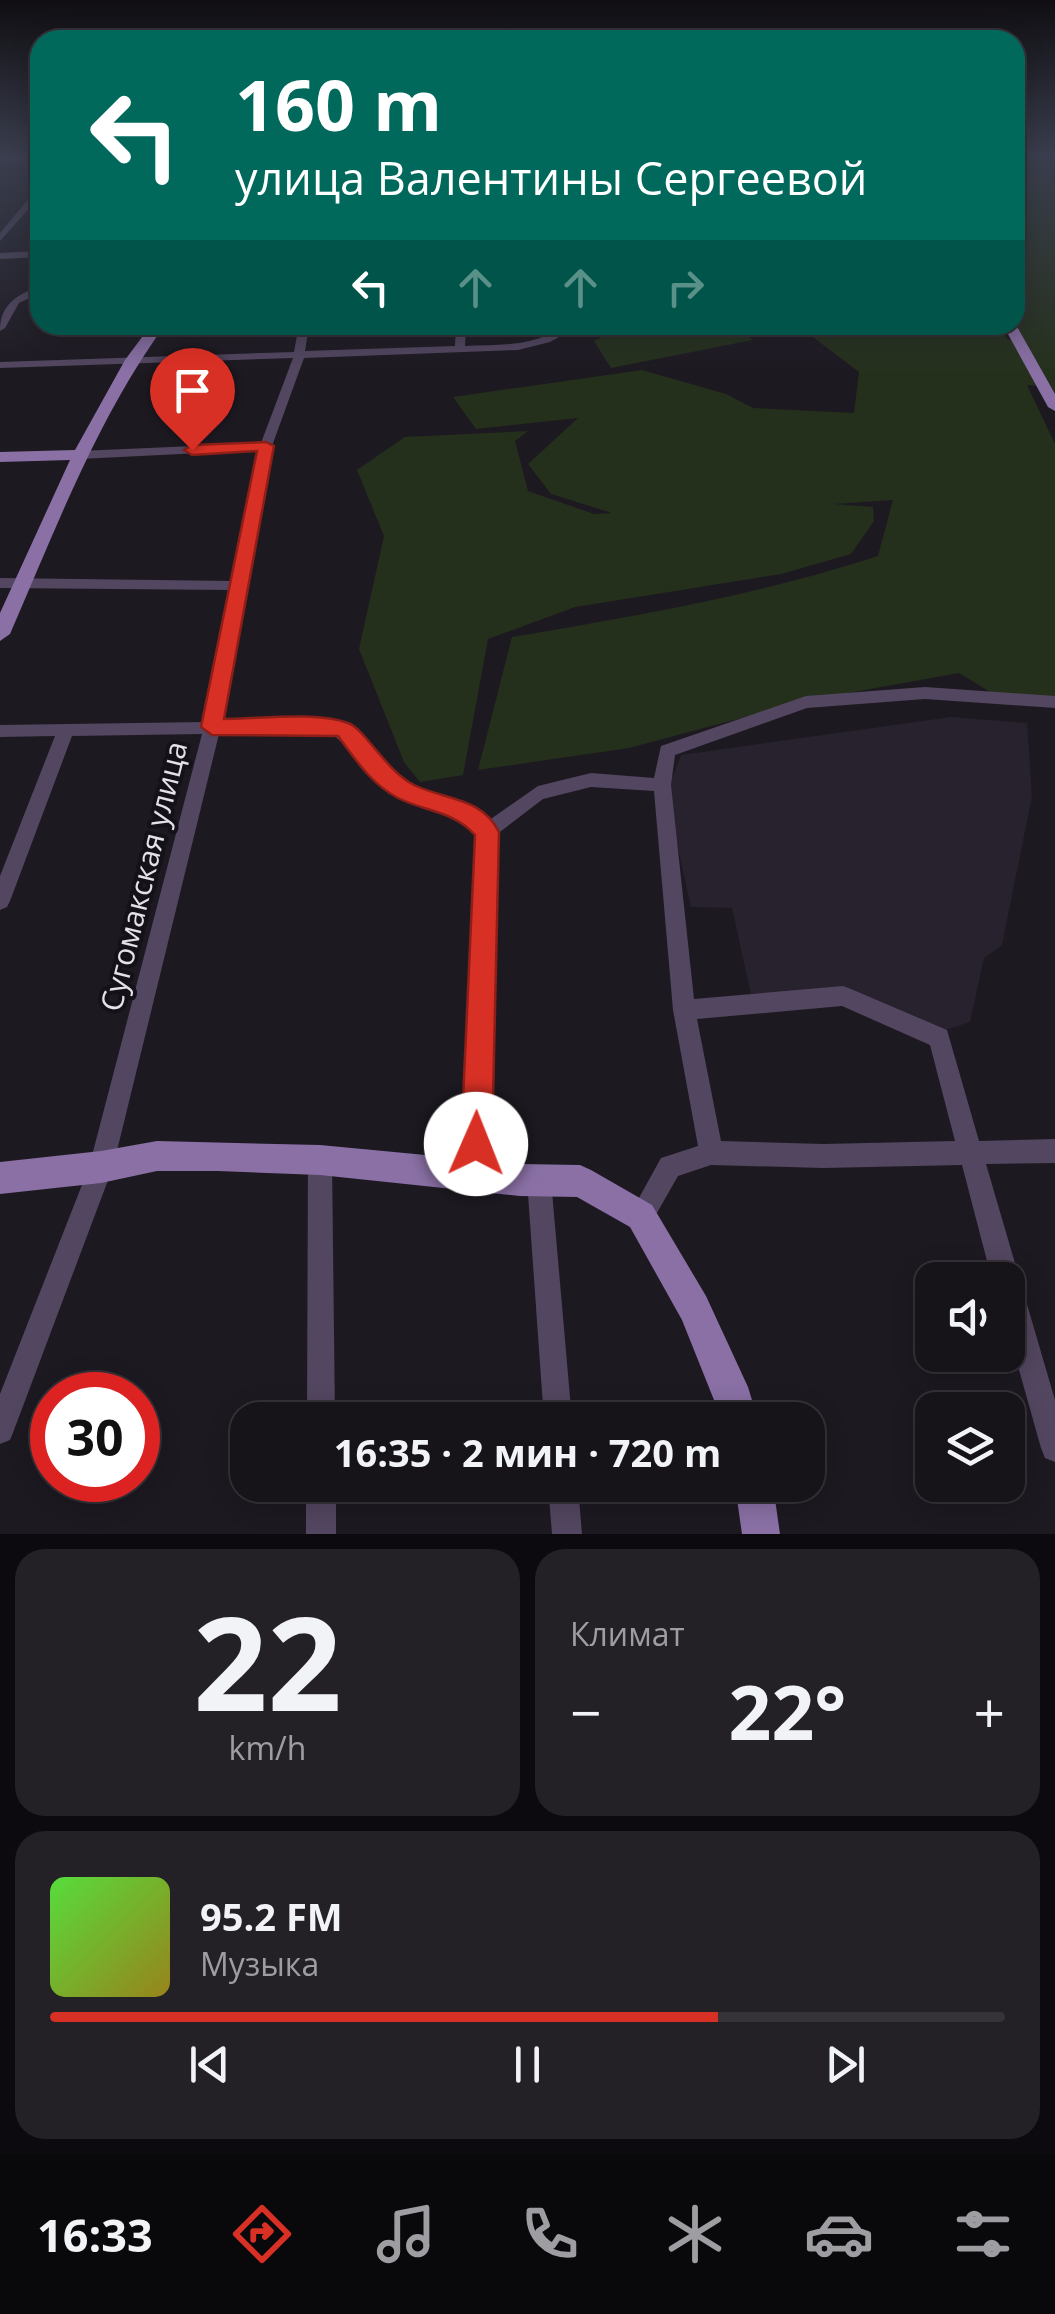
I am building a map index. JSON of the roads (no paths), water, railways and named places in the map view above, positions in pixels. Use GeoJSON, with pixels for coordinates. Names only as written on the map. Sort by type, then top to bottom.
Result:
{"type":"FeatureCollection","features":[{"type":"Feature","properties":{"kind":"main road"},"geometry":{"type":"LineString","coordinates":[[0,634],[80,455],[147,335]]}},
{"type":"Feature","properties":{"kind":"main road"},"geometry":{"type":"LineString","coordinates":[[1015,335],[1055,407]]}},
{"type":"Feature","properties":{"kind":"main road"},"geometry":{"type":"LineString","coordinates":[[0,457],[80,455]]}},
{"type":"Feature","properties":{"kind":"main road"},"geometry":{"type":"LineString","coordinates":[[0,1178],[101,1167],[157,1156],[320,1160],[580,1181],[641,1216],[694,1308],[736,1402]]}},
{"type":"Feature","properties":{"kind":"main road"},"geometry":{"type":"LineString","coordinates":[[757,1502],[762,1534]]}},
{"type":"Feature","properties":{"kind":"street"},"geometry":{"type":"LineString","coordinates":[[0,256],[30,254]]}},
{"type":"Feature","properties":{"kind":"street"},"geometry":{"type":"LineString","coordinates":[[0,328],[15,302],[30,294]]}},
{"type":"Feature","properties":{"kind":"street"},"geometry":{"type":"LineString","coordinates":[[0,301],[30,301]]}},
{"type":"Feature","properties":{"kind":"street","name":"Сугомакская улица"},"geometry":{"type":"LineString","coordinates":[[0,1430],[101,1167],[212,727],[266,446],[302,335]]}},
{"type":"Feature","properties":{"kind":"street"},"geometry":{"type":"LineString","coordinates":[[460,350],[461,335]]}},
{"type":"Feature","properties":{"kind":"street"},"geometry":{"type":"LineString","coordinates":[[0,365],[460,350],[518,346],[556,335]]}},
{"type":"Feature","properties":{"kind":"street"},"geometry":{"type":"LineString","coordinates":[[80,455],[266,446]]}},
{"type":"Feature","properties":{"kind":"street"},"geometry":{"type":"LineString","coordinates":[[0,583],[240,586]]}},
{"type":"Feature","properties":{"kind":"street"},"geometry":{"type":"LineString","coordinates":[[711,1153],[684,1010],[662,786],[667,751],[806,702],[925,693],[1055,702]]}},
{"type":"Feature","properties":{"kind":"street"},"geometry":{"type":"LineString","coordinates":[[0,731],[328,726],[345,730],[379,774],[407,792],[470,813],[487,832],[476,1175]]}},
{"type":"Feature","properties":{"kind":"street"},"geometry":{"type":"LineString","coordinates":[[0,901],[66,729]]}},
{"type":"Feature","properties":{"kind":"street"},"geometry":{"type":"LineString","coordinates":[[487,832],[538,793],[591,780],[662,786]]}},
{"type":"Feature","properties":{"kind":"street"},"geometry":{"type":"LineString","coordinates":[[684,1010],[843,996],[939,1038],[1000,1262]]}},
{"type":"Feature","properties":{"kind":"street"},"geometry":{"type":"LineString","coordinates":[[641,1216],[670,1167],[711,1153],[823,1156],[1055,1151]]}},
{"type":"Feature","properties":{"kind":"street"},"geometry":{"type":"LineString","coordinates":[[320,1160],[321,1402]]}},
{"type":"Feature","properties":{"kind":"street"},"geometry":{"type":"LineString","coordinates":[[539,1180],[557,1402]]}},
{"type":"Feature","properties":{"kind":"street"},"geometry":{"type":"LineString","coordinates":[[1025,1345],[1055,1448]]}},
{"type":"Feature","properties":{"kind":"street"},"geometry":{"type":"LineString","coordinates":[[321,1502],[322,1534]]}},
{"type":"Feature","properties":{"kind":"street"},"geometry":{"type":"LineString","coordinates":[[564,1502],[567,1534]]}}]}
